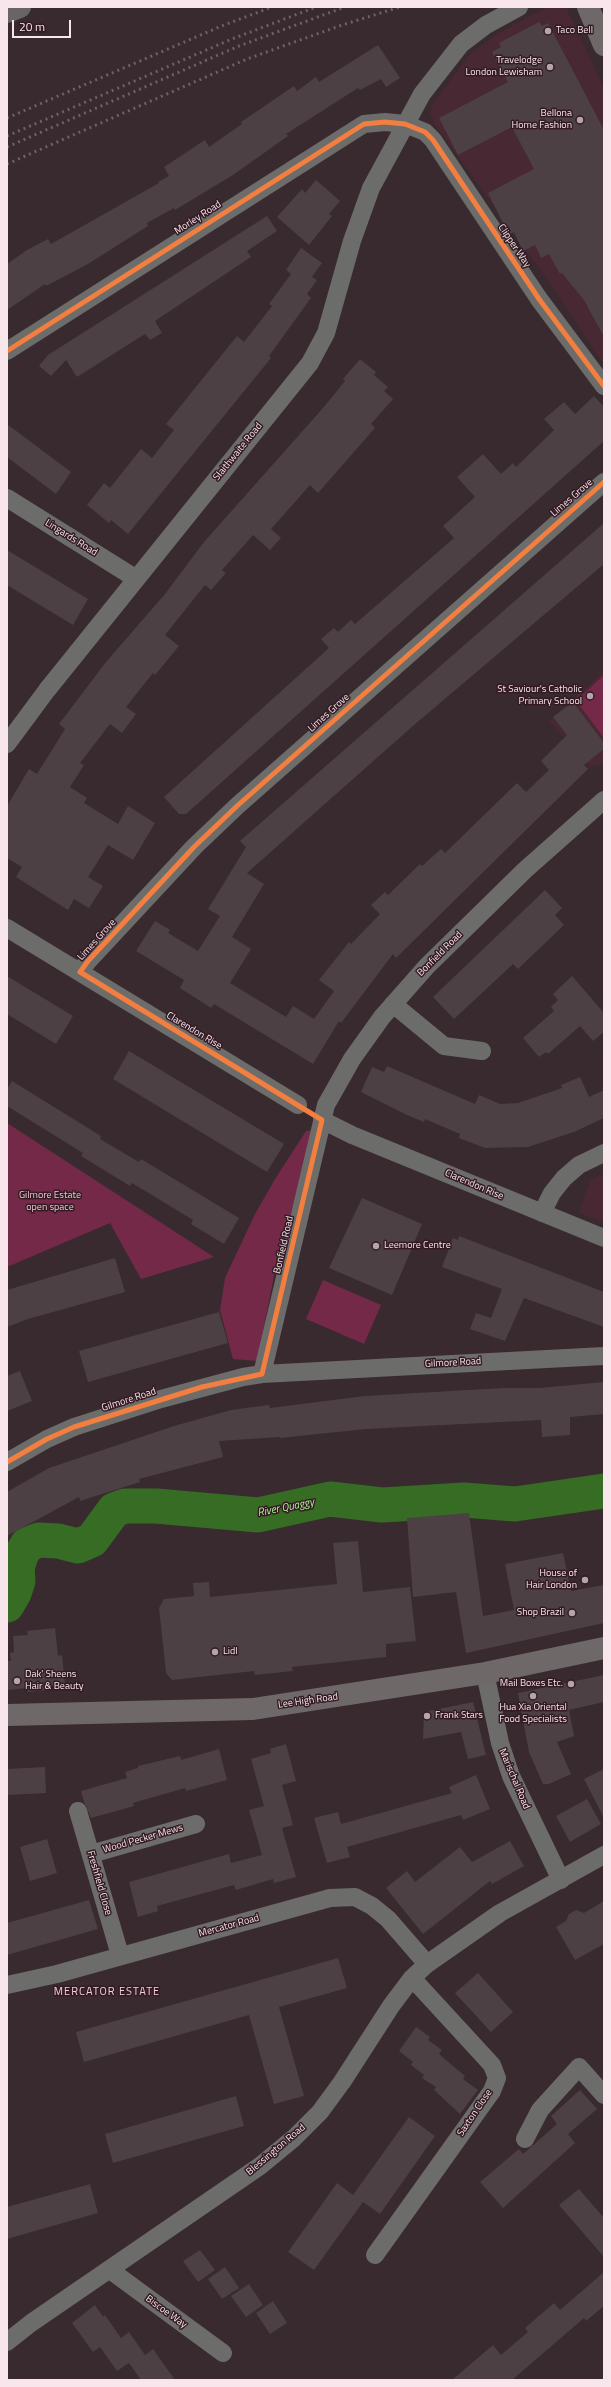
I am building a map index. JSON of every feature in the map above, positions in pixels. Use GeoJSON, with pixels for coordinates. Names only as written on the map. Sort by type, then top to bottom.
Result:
{"type":"FeatureCollection","features":[{"type":"Feature","properties":{"kind":"highway"},"geometry":{"type":"LineString","coordinates":[[586,8],[604,45]]}},
{"type":"Feature","properties":{"kind":"highway","name":"Lee High Road"},"geometry":{"type":"LineString","coordinates":[[7,1716],[253,1709],[485,1673],[604,1648]]}},
{"type":"Feature","properties":{"kind":"street"},"geometry":{"type":"LineString","coordinates":[[7,12],[20,7]]}},
{"type":"Feature","properties":{"kind":"street"},"geometry":{"type":"LineString","coordinates":[[405,124],[426,88],[461,44],[486,25],[519,7]]}},
{"type":"Feature","properties":{"kind":"street","name":"Morley Road"},"geometry":{"type":"LineString","coordinates":[[7,351],[364,124],[385,122],[405,124]]}},
{"type":"Feature","properties":{"kind":"street","name":"Clipper Way"},"geometry":{"type":"LineString","coordinates":[[405,124],[425,132],[433,140],[539,299],[604,386]]}},
{"type":"Feature","properties":{"kind":"street","name":"Slaithwaite Road"},"geometry":{"type":"LineString","coordinates":[[7,744],[47,690],[135,578],[310,363],[326,333],[352,241],[371,188],[405,124]]}},
{"type":"Feature","properties":{"kind":"street","name":"Limes Grove"},"geometry":{"type":"LineString","coordinates":[[80,972],[88,961],[194,847],[237,806],[604,482]]}},
{"type":"Feature","properties":{"kind":"street","name":"Lingards Road"},"geometry":{"type":"LineString","coordinates":[[7,498],[135,578]]}},
{"type":"Feature","properties":{"kind":"street","name":"Bonfield Road"},"geometry":{"type":"LineString","coordinates":[[262,1374],[326,1105],[352,1059],[393,1004],[427,966],[525,870],[604,800]]}},
{"type":"Feature","properties":{"kind":"street","name":"Clarendon Rise"},"geometry":{"type":"LineString","coordinates":[[7,928],[298,1105]]}},
{"type":"Feature","properties":{"kind":"street"},"geometry":{"type":"LineString","coordinates":[[393,1004],[444,1046],[482,1051]]}},
{"type":"Feature","properties":{"kind":"street","name":"Clarendon Rise"},"geometry":{"type":"LineString","coordinates":[[322,1120],[352,1135],[604,1238]]}},
{"type":"Feature","properties":{"kind":"street"},"geometry":{"type":"LineString","coordinates":[[542,1213],[552,1192],[564,1178],[579,1165],[604,1153]]}},
{"type":"Feature","properties":{"kind":"street","name":"Gilmore Road"},"geometry":{"type":"LineString","coordinates":[[7,1462],[47,1439],[74,1428],[202,1388],[262,1374],[604,1356]]}},
{"type":"Feature","properties":{"kind":"street","name":"Marischal Road"},"geometry":{"type":"LineString","coordinates":[[485,1673],[500,1743],[511,1776],[561,1880]]}},
{"type":"Feature","properties":{"kind":"street","name":"Freshfield Close"},"geometry":{"type":"LineString","coordinates":[[78,1811],[120,1955]]}},
{"type":"Feature","properties":{"kind":"street","name":"Wood Pecker Mews"},"geometry":{"type":"LineString","coordinates":[[90,1854],[196,1824]]}},
{"type":"Feature","properties":{"kind":"street"},"geometry":{"type":"LineString","coordinates":[[561,1880],[604,1855]]}},
{"type":"Feature","properties":{"kind":"street","name":"Blessington Road"},"geometry":{"type":"LineString","coordinates":[[7,2342],[31,2323],[260,2166],[294,2138],[320,2112],[342,2082],[391,2006],[412,1978],[428,1964],[500,1913],[561,1880]]}},
{"type":"Feature","properties":{"kind":"street","name":"Mercator Road"},"geometry":{"type":"LineString","coordinates":[[7,1985],[57,1974],[120,1955],[330,1898],[354,1897],[372,1906],[388,1919],[428,1964]]}},
{"type":"Feature","properties":{"kind":"street","name":"Saxton Close"},"geometry":{"type":"LineString","coordinates":[[375,2254],[492,2091],[496,2078],[492,2065],[412,1978]]}},
{"type":"Feature","properties":{"kind":"street"},"geometry":{"type":"LineString","coordinates":[[524,2139],[540,2110],[580,2066],[604,2095]]}},
{"type":"Feature","properties":{"kind":"street","name":"Biscoe Way"},"geometry":{"type":"LineString","coordinates":[[110,2270],[223,2353]]}},
{"type":"Feature","properties":{"kind":"shaded area"},"geometry":{"type":"Polygon","coordinates":[[[547,7],[566,7],[604,87],[604,365],[554,289],[435,125],[430,114],[433,104],[469,55],[498,33],[547,7]]]}},
{"type":"Feature","properties":{"kind":"shaded area","name":"St Saviour's Catholic Primary School"},"geometry":{"type":"Polygon","coordinates":[[[604,671],[604,764],[590,767],[549,721],[604,671]]]}},
{"type":"Feature","properties":{"kind":"shaded area"},"geometry":{"type":"Polygon","coordinates":[[[604,1173],[604,1222],[579,1213],[590,1180],[604,1173]]]}},
{"type":"Feature","properties":{"kind":"green space"},"geometry":{"type":"Polygon","coordinates":[[[604,675],[604,738],[576,701],[604,675]]]}},
{"type":"Feature","properties":{"kind":"green space","name":"Gilmore Estate open space"},"geometry":{"type":"Polygon","coordinates":[[[7,1123],[214,1257],[141,1279],[110,1223],[7,1267],[7,1123]]]}},
{"type":"Feature","properties":{"kind":"green space"},"geometry":{"type":"Polygon","coordinates":[[[313,1130],[274,1276],[257,1361],[233,1359],[220,1310],[225,1278],[255,1214],[275,1179],[306,1131],[313,1130]]]}},
{"type":"Feature","properties":{"kind":"green space"},"geometry":{"type":"Polygon","coordinates":[[[323,1280],[381,1305],[364,1344],[306,1319],[323,1280]]]}},
{"type":"Feature","properties":{"kind":"building"},"geometry":{"type":"Polygon","coordinates":[[[539,22],[542,26],[548,23],[604,130],[604,337],[584,300],[562,273],[560,274],[549,254],[541,258],[535,245],[523,251],[514,232],[509,235],[488,193],[534,169],[512,127],[458,155],[439,118],[508,82],[492,52],[501,47],[499,43],[539,22]]]}},
{"type":"Feature","properties":{"kind":"building"},"geometry":{"type":"Polygon","coordinates":[[[378,45],[400,78],[386,87],[381,79],[360,90],[358,88],[286,134],[288,136],[233,175],[175,210],[174,208],[147,223],[148,226],[88,264],[46,286],[45,284],[7,310],[7,264],[27,250],[48,239],[51,244],[159,183],[158,182],[169,176],[164,167],[205,140],[209,147],[242,124],[241,122],[294,86],[297,91],[316,77],[319,82],[378,45]]]}},
{"type":"Feature","properties":{"kind":"building"},"geometry":{"type":"Polygon","coordinates":[[[316,180],[340,201],[329,214],[332,216],[309,245],[277,217],[302,189],[305,193],[316,180]]]}},
{"type":"Feature","properties":{"kind":"building"},"geometry":{"type":"Polygon","coordinates":[[[267,216],[277,231],[247,251],[251,257],[155,321],[162,333],[150,340],[145,334],[77,377],[66,360],[51,376],[39,366],[48,355],[267,216]]]}},
{"type":"Feature","properties":{"kind":"building"},"geometry":{"type":"Polygon","coordinates":[[[301,248],[322,263],[312,277],[317,280],[307,294],[311,298],[269,356],[271,358],[128,534],[111,520],[109,523],[87,505],[104,483],[110,488],[141,449],[152,458],[174,430],[166,424],[237,336],[244,342],[272,306],[269,304],[291,274],[286,270],[301,248]]]}},
{"type":"Feature","properties":{"kind":"building"},"geometry":{"type":"Polygon","coordinates":[[[360,359],[376,372],[374,375],[388,387],[384,391],[393,399],[371,424],[375,428],[318,493],[310,485],[271,529],[281,538],[270,550],[253,535],[222,570],[226,573],[211,590],[205,585],[165,635],[179,646],[155,675],[153,673],[126,707],[136,714],[122,733],[110,724],[80,763],[84,765],[70,787],[87,798],[84,803],[118,824],[128,806],[155,823],[133,860],[108,845],[88,877],[103,886],[89,908],[74,899],[68,910],[16,877],[22,867],[7,858],[7,806],[29,769],[37,774],[65,729],[59,724],[106,662],[165,594],[204,542],[323,408],[345,381],[343,379],[360,359]]]}},
{"type":"Feature","properties":{"kind":"building"},"geometry":{"type":"Polygon","coordinates":[[[594,396],[604,407],[604,441],[186,814],[179,814],[164,797],[329,648],[321,639],[334,628],[338,632],[351,620],[355,624],[454,538],[443,526],[475,497],[457,477],[483,454],[501,474],[513,463],[516,467],[554,430],[544,419],[564,402],[575,414],[594,396]]]}},
{"type":"Feature","properties":{"kind":"building"},"geometry":{"type":"Polygon","coordinates":[[[7,424],[71,472],[56,494],[7,457],[7,424]]]}},
{"type":"Feature","properties":{"kind":"building"},"geometry":{"type":"Polygon","coordinates":[[[604,523],[604,564],[414,725],[247,873],[264,884],[232,937],[251,949],[230,983],[286,1017],[293,1006],[314,1019],[334,991],[319,980],[349,942],[351,944],[380,914],[371,905],[385,892],[388,895],[420,864],[422,866],[441,849],[445,853],[517,783],[526,792],[549,770],[541,761],[567,735],[553,717],[573,702],[604,743],[604,749],[584,765],[588,769],[396,958],[393,954],[341,1023],[339,1021],[313,1064],[214,1004],[211,1008],[180,988],[184,980],[136,951],[155,921],[170,930],[168,933],[198,951],[220,916],[208,909],[246,847],[240,841],[604,523]]]}},
{"type":"Feature","properties":{"kind":"building"},"geometry":{"type":"Polygon","coordinates":[[[7,550],[88,599],[73,625],[7,585],[7,550]]]}},
{"type":"Feature","properties":{"kind":"building"},"geometry":{"type":"Polygon","coordinates":[[[545,890],[562,908],[555,915],[564,925],[518,969],[513,964],[454,1019],[433,997],[545,890]]]}},
{"type":"Feature","properties":{"kind":"building"},"geometry":{"type":"Polygon","coordinates":[[[7,976],[73,1016],[56,1044],[7,1014],[7,976]]]}},
{"type":"Feature","properties":{"kind":"building"},"geometry":{"type":"Polygon","coordinates":[[[572,976],[604,1013],[604,1032],[593,1041],[580,1026],[548,1054],[546,1052],[539,1057],[523,1038],[554,1011],[551,1007],[558,1000],[553,994],[572,976]]]}},
{"type":"Feature","properties":{"kind":"building"},"geometry":{"type":"Polygon","coordinates":[[[129,1051],[284,1144],[267,1172],[113,1079],[129,1051]]]}},
{"type":"Feature","properties":{"kind":"building"},"geometry":{"type":"Polygon","coordinates":[[[387,1066],[475,1104],[479,1095],[500,1104],[518,1103],[562,1088],[561,1085],[580,1077],[589,1097],[604,1090],[604,1118],[574,1132],[528,1147],[485,1148],[459,1138],[460,1134],[425,1119],[424,1122],[407,1115],[361,1092],[372,1067],[384,1072],[387,1066]]]}},
{"type":"Feature","properties":{"kind":"building"},"geometry":{"type":"Polygon","coordinates":[[[12,1081],[101,1136],[100,1139],[139,1162],[141,1159],[239,1218],[224,1244],[191,1224],[193,1220],[132,1183],[130,1186],[81,1156],[83,1153],[7,1106],[7,1089],[12,1081]]]}},
{"type":"Feature","properties":{"kind":"building","name":"Leemore Centre"},"geometry":{"type":"Polygon","coordinates":[[[362,1198],[422,1224],[392,1295],[329,1268],[362,1198]]]}},
{"type":"Feature","properties":{"kind":"building"},"geometry":{"type":"Polygon","coordinates":[[[459,1236],[604,1292],[604,1327],[524,1298],[505,1341],[470,1329],[476,1313],[491,1318],[502,1289],[442,1267],[453,1238],[458,1240],[459,1236]]]}},
{"type":"Feature","properties":{"kind":"building"},"geometry":{"type":"Polygon","coordinates":[[[115,1258],[125,1292],[28,1319],[7,1327],[7,1290],[115,1258]]]}},
{"type":"Feature","properties":{"kind":"building"},"geometry":{"type":"Polygon","coordinates":[[[219,1312],[228,1343],[88,1382],[79,1351],[219,1312]]]}},
{"type":"Feature","properties":{"kind":"building"},"geometry":{"type":"Polygon","coordinates":[[[20,1371],[32,1401],[7,1411],[7,1376],[20,1371]]]}},
{"type":"Feature","properties":{"kind":"building"},"geometry":{"type":"Polygon","coordinates":[[[604,1382],[604,1414],[570,1417],[570,1435],[542,1437],[541,1420],[366,1429],[280,1438],[219,1441],[223,1457],[139,1479],[140,1482],[80,1501],[79,1497],[7,1536],[7,1492],[49,1468],[174,1426],[231,1410],[269,1405],[270,1408],[365,1396],[503,1388],[540,1388],[604,1382]]]}},
{"type":"Feature","properties":{"kind":"building"},"geometry":{"type":"Polygon","coordinates":[[[469,1513],[483,1616],[514,1610],[505,1564],[563,1553],[571,1591],[604,1585],[604,1623],[466,1653],[456,1592],[413,1597],[407,1518],[469,1513]]]}},
{"type":"Feature","properties":{"kind":"building"},"geometry":{"type":"Polygon","coordinates":[[[358,1541],[363,1592],[410,1587],[416,1641],[386,1644],[386,1657],[292,1667],[293,1671],[255,1675],[254,1671],[172,1680],[166,1673],[159,1608],[164,1599],[194,1596],[193,1583],[209,1582],[210,1597],[337,1584],[333,1543],[358,1541]]]}},
{"type":"Feature","properties":{"kind":"building"},"geometry":{"type":"Polygon","coordinates":[[[55,1628],[58,1656],[62,1655],[65,1684],[47,1686],[47,1690],[28,1692],[27,1688],[7,1690],[7,1661],[11,1661],[10,1653],[14,1652],[13,1636],[28,1635],[27,1631],[55,1628]]]}},
{"type":"Feature","properties":{"kind":"building"},"geometry":{"type":"Polygon","coordinates":[[[604,1675],[604,1702],[569,1710],[574,1736],[557,1742],[571,1774],[549,1784],[543,1784],[529,1752],[518,1693],[604,1675]]]}},
{"type":"Feature","properties":{"kind":"building"},"geometry":{"type":"Polygon","coordinates":[[[473,1702],[486,1755],[468,1759],[461,1732],[423,1739],[424,1712],[473,1702]]]}},
{"type":"Feature","properties":{"kind":"building"},"geometry":{"type":"Polygon","coordinates":[[[286,1744],[296,1781],[282,1785],[293,1825],[282,1828],[296,1877],[274,1883],[273,1879],[236,1890],[234,1885],[157,1906],[158,1911],[138,1917],[129,1882],[229,1854],[231,1863],[262,1855],[249,1810],[264,1806],[251,1759],[271,1753],[270,1749],[286,1744]]]}},
{"type":"Feature","properties":{"kind":"building"},"geometry":{"type":"Polygon","coordinates":[[[219,1749],[227,1780],[186,1791],[185,1788],[133,1803],[134,1806],[91,1818],[81,1791],[127,1778],[125,1772],[138,1768],[138,1766],[180,1756],[181,1760],[219,1749]]]}},
{"type":"Feature","properties":{"kind":"building"},"geometry":{"type":"Polygon","coordinates":[[[45,1767],[46,1793],[7,1795],[7,1769],[45,1767]]]}},
{"type":"Feature","properties":{"kind":"building"},"geometry":{"type":"Polygon","coordinates":[[[604,1769],[604,1818],[584,1779],[604,1769]]]}},
{"type":"Feature","properties":{"kind":"building"},"geometry":{"type":"Polygon","coordinates":[[[476,1775],[490,1809],[463,1820],[461,1815],[347,1847],[350,1857],[327,1863],[314,1818],[338,1812],[341,1824],[452,1793],[449,1787],[476,1775]]]}},
{"type":"Feature","properties":{"kind":"building"},"geometry":{"type":"Polygon","coordinates":[[[587,1799],[601,1824],[570,1842],[556,1816],[587,1799]]]}},
{"type":"Feature","properties":{"kind":"building"},"geometry":{"type":"Polygon","coordinates":[[[47,1839],[57,1873],[30,1881],[20,1847],[47,1839]]]}},
{"type":"Feature","properties":{"kind":"building"},"geometry":{"type":"Polygon","coordinates":[[[510,1841],[524,1866],[492,1884],[490,1881],[423,1934],[386,1888],[407,1871],[415,1882],[460,1847],[472,1862],[510,1841]]]}},
{"type":"Feature","properties":{"kind":"building"},"geometry":{"type":"Polygon","coordinates":[[[89,1900],[98,1929],[7,1955],[7,1923],[89,1900]]]}},
{"type":"Feature","properties":{"kind":"building"},"geometry":{"type":"Polygon","coordinates":[[[604,1901],[604,1944],[575,1960],[556,1927],[566,1921],[569,1914],[576,1910],[584,1913],[604,1901]]]}},
{"type":"Feature","properties":{"kind":"building"},"geometry":{"type":"Polygon","coordinates":[[[338,1958],[347,1988],[279,2007],[304,2096],[274,2104],[249,2015],[84,2062],[76,2032],[338,1958]]]}},
{"type":"Feature","properties":{"kind":"building"},"geometry":{"type":"Polygon","coordinates":[[[478,1973],[513,2012],[491,2032],[455,1993],[478,1973]]]}},
{"type":"Feature","properties":{"kind":"building"},"geometry":{"type":"Polygon","coordinates":[[[416,2027],[430,2037],[428,2040],[442,2050],[439,2054],[465,2076],[463,2079],[478,2090],[460,2114],[434,2090],[436,2087],[422,2078],[424,2075],[411,2065],[413,2062],[399,2051],[416,2027]]]}},
{"type":"Feature","properties":{"kind":"building"},"geometry":{"type":"Polygon","coordinates":[[[580,2090],[597,2109],[568,2134],[575,2143],[503,2208],[480,2182],[519,2149],[523,2154],[557,2124],[551,2116],[580,2090]]]}},
{"type":"Feature","properties":{"kind":"building"},"geometry":{"type":"Polygon","coordinates":[[[236,2096],[244,2126],[113,2163],[105,2134],[236,2096]]]}},
{"type":"Feature","properties":{"kind":"building"},"geometry":{"type":"Polygon","coordinates":[[[409,2117],[435,2136],[380,2214],[363,2202],[314,2270],[288,2252],[337,2183],[353,2195],[409,2117]]]}},
{"type":"Feature","properties":{"kind":"building"},"geometry":{"type":"Polygon","coordinates":[[[90,2184],[98,2213],[7,2239],[7,2207],[90,2184]]]}},
{"type":"Feature","properties":{"kind":"building"},"geometry":{"type":"Polygon","coordinates":[[[579,2189],[604,2218],[604,2257],[559,2205],[579,2189]]]}},
{"type":"Feature","properties":{"kind":"building"},"geometry":{"type":"Polygon","coordinates":[[[200,2250],[215,2270],[198,2282],[183,2261],[200,2250]]]}},
{"type":"Feature","properties":{"kind":"building"},"geometry":{"type":"Polygon","coordinates":[[[225,2267],[239,2288],[222,2299],[208,2279],[225,2267]]]}},
{"type":"Feature","properties":{"kind":"building"},"geometry":{"type":"Polygon","coordinates":[[[604,2272],[604,2306],[586,2321],[584,2318],[512,2380],[452,2380],[493,2345],[501,2355],[528,2332],[525,2328],[554,2303],[560,2310],[604,2272]]]}},
{"type":"Feature","properties":{"kind":"building"},"geometry":{"type":"Polygon","coordinates":[[[249,2284],[263,2305],[246,2317],[231,2296],[249,2284]]]}},
{"type":"Feature","properties":{"kind":"building"},"geometry":{"type":"Polygon","coordinates":[[[273,2301],[287,2323],[270,2334],[256,2313],[273,2301]]]}},
{"type":"Feature","properties":{"kind":"building"},"geometry":{"type":"Polygon","coordinates":[[[95,2305],[103,2317],[105,2315],[121,2338],[129,2332],[145,2355],[153,2349],[175,2380],[141,2380],[129,2363],[117,2371],[100,2347],[93,2352],[72,2323],[95,2305]]]}},
{"type":"Feature","properties":{"kind":"waterway","name":"River Quaggy"},"geometry":{"type":"LineString","coordinates":[[7,1605],[14,1593],[18,1581],[17,1568],[21,1555],[27,1545],[39,1540],[58,1541],[78,1546],[92,1540],[114,1510],[125,1506],[156,1506],[258,1515],[330,1499],[382,1505],[464,1500],[515,1504],[604,1491]]}},
{"type":"Feature","properties":{"kind":"railway"},"geometry":{"type":"LineString","coordinates":[[7,118],[224,25],[272,7]]}},
{"type":"Feature","properties":{"kind":"railway"},"geometry":{"type":"LineString","coordinates":[[7,136],[232,39],[316,7]]}},
{"type":"Feature","properties":{"kind":"railway"},"geometry":{"type":"LineString","coordinates":[[7,147],[239,46],[345,7]]}},
{"type":"Feature","properties":{"kind":"railway"},"geometry":{"type":"LineString","coordinates":[[7,164],[247,59],[342,25],[400,7]]}},
{"type":"Feature","properties":{"kind":"cycle path"},"geometry":{"type":"LineString","coordinates":[[7,351],[364,124],[385,122],[405,124],[425,132],[433,140],[539,299],[604,386]]}},
{"type":"Feature","properties":{"kind":"cycle path"},"geometry":{"type":"LineString","coordinates":[[7,1462],[47,1439],[74,1427],[202,1387],[262,1374],[322,1120],[80,972],[88,961],[194,847],[237,806],[604,482]]}},
{"type":"Feature","properties":{"kind":"place","name":"Taco Bell"},"geometry":{"type":"Point","coordinates":[548,31]}},
{"type":"Feature","properties":{"kind":"place","name":"Travelodge London Lewisham"},"geometry":{"type":"Point","coordinates":[550,67]}},
{"type":"Feature","properties":{"kind":"place","name":"Bellona Home Fashion"},"geometry":{"type":"Point","coordinates":[580,120]}},
{"type":"Feature","properties":{"kind":"place","name":"St Saviour's Catholic Primary School"},"geometry":{"type":"Point","coordinates":[590,696]}},
{"type":"Feature","properties":{"kind":"place","name":"Leemore Centre"},"geometry":{"type":"Point","coordinates":[376,1246]}},
{"type":"Feature","properties":{"kind":"place","name":"House of Hair London"},"geometry":{"type":"Point","coordinates":[585,1580]}},
{"type":"Feature","properties":{"kind":"place","name":"Shop Brazil"},"geometry":{"type":"Point","coordinates":[572,1613]}},
{"type":"Feature","properties":{"kind":"place","name":"Lidl"},"geometry":{"type":"Point","coordinates":[215,1652]}},
{"type":"Feature","properties":{"kind":"place","name":"Dak' Sheens Hair & Beauty"},"geometry":{"type":"Point","coordinates":[17,1681]}},
{"type":"Feature","properties":{"kind":"place","name":"Mail Boxes Etc."},"geometry":{"type":"Point","coordinates":[571,1684]}},
{"type":"Feature","properties":{"kind":"place","name":"Hua Xia Oriental Food Specialists"},"geometry":{"type":"Point","coordinates":[533,1696]}},
{"type":"Feature","properties":{"kind":"place","name":"Frank Stars"},"geometry":{"type":"Point","coordinates":[427,1716]}},
{"type":"Feature","properties":{"kind":"district","name":"MERCATOR ESTATE"},"geometry":{"type":"Point","coordinates":[107,1992]}}]}
